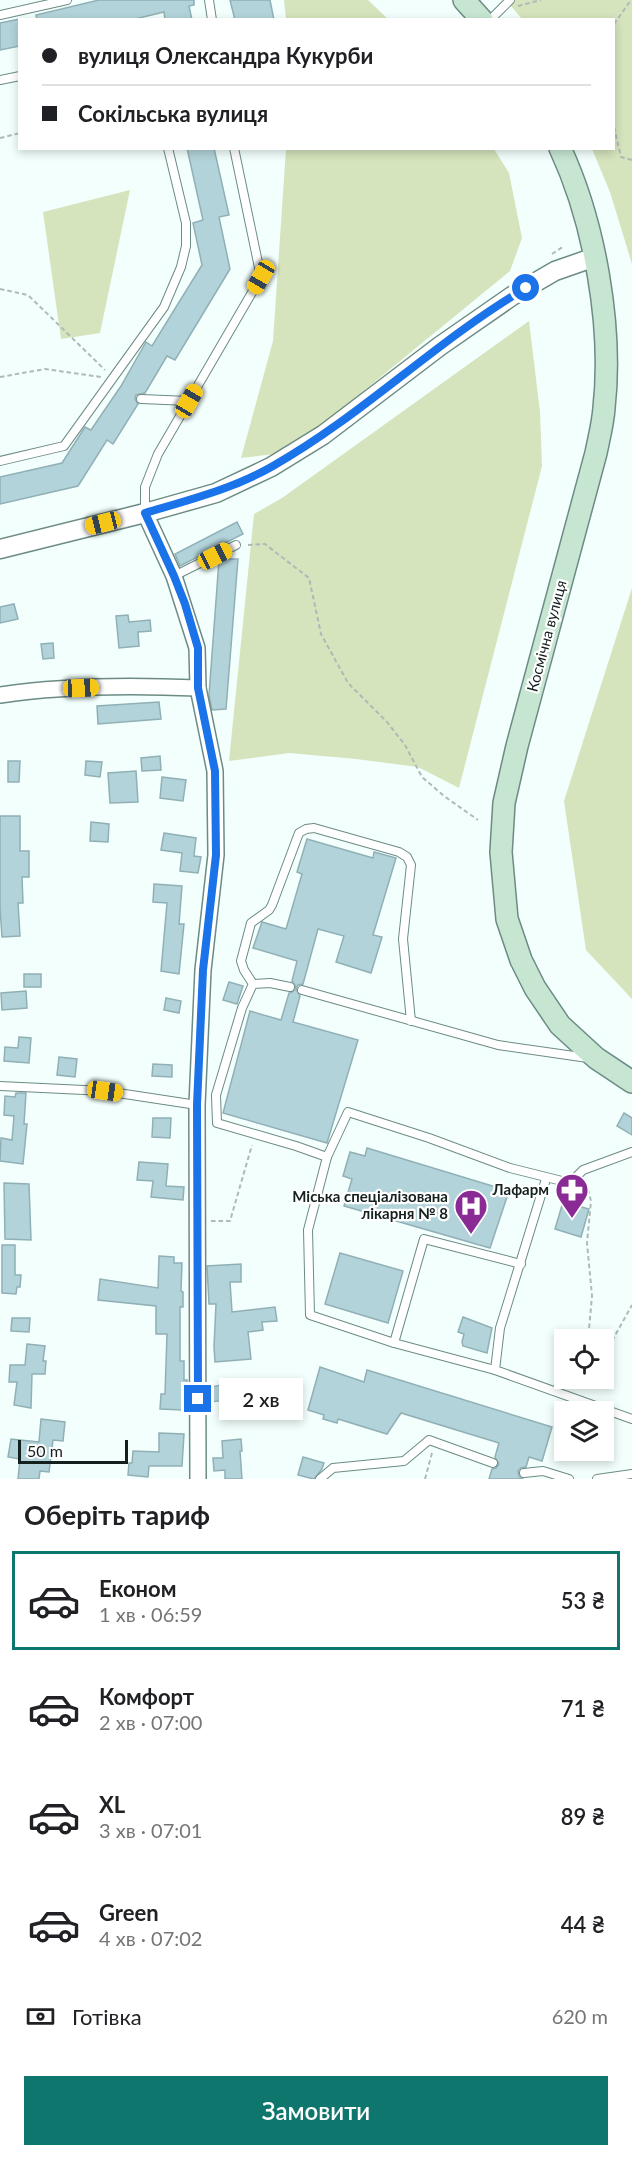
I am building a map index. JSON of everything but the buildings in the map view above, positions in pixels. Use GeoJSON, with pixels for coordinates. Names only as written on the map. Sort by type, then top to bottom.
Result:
{"type":"FeatureCollection","features":[{"type":"Feature","properties":{"kind":"main road"},"geometry":{"type":"LineString","coordinates":[[464,0],[480,18]]}},
{"type":"Feature","properties":{"kind":"main road","name":"Космічна вулиця"},"geometry":{"type":"LineString","coordinates":[[561,150],[573,175],[595,257],[606,350],[604,408],[596,453],[517,746],[504,803],[501,852],[507,919],[520,960],[535,988],[560,1025],[596,1058],[632,1082]]}},
{"type":"Feature","properties":{"kind":"street"},"geometry":{"type":"LineString","coordinates":[[0,549],[145,513],[216,492],[271,467],[323,435],[440,346],[512,296],[555,271],[595,257]]}},
{"type":"Feature","properties":{"kind":"street"},"geometry":{"type":"LineString","coordinates":[[145,513],[185,604],[198,648],[198,688],[215,771],[216,855],[203,970],[197,1105],[198,1479]]}},
{"type":"Feature","properties":{"kind":"street"},"geometry":{"type":"LineString","coordinates":[[0,695],[39,689],[144,685],[198,688]]}},
{"type":"Feature","properties":{"kind":"lane"},"geometry":{"type":"LineString","coordinates":[[0,15],[67,0]]}},
{"type":"Feature","properties":{"kind":"lane"},"geometry":{"type":"LineString","coordinates":[[209,0],[212,18]]}},
{"type":"Feature","properties":{"kind":"lane"},"geometry":{"type":"LineString","coordinates":[[492,18],[511,0]]}},
{"type":"Feature","properties":{"kind":"lane"},"geometry":{"type":"LineString","coordinates":[[0,80],[18,76]]}},
{"type":"Feature","properties":{"kind":"lane"},"geometry":{"type":"LineString","coordinates":[[0,461],[64,446],[164,307],[181,267],[186,246],[186,223],[168,150]]}},
{"type":"Feature","properties":{"kind":"lane"},"geometry":{"type":"LineString","coordinates":[[145,513],[145,488],[158,454],[261,277],[234,150]]}},
{"type":"Feature","properties":{"kind":"lane"},"geometry":{"type":"LineString","coordinates":[[113,378],[121,386]]}},
{"type":"Feature","properties":{"kind":"lane"},"geometry":{"type":"LineString","coordinates":[[141,399],[189,401]]}},
{"type":"Feature","properties":{"kind":"lane"},"geometry":{"type":"LineString","coordinates":[[174,576],[236,545]]}},
{"type":"Feature","properties":{"kind":"lane"},"geometry":{"type":"LineString","coordinates":[[253,984],[244,970],[242,961],[251,923],[273,905],[299,833],[314,828],[399,852],[407,857],[411,865],[403,939],[411,1021]]}},
{"type":"Feature","properties":{"kind":"lane"},"geometry":{"type":"LineString","coordinates":[[253,984],[270,983],[290,987]]}},
{"type":"Feature","properties":{"kind":"lane"},"geometry":{"type":"LineString","coordinates":[[253,984],[242,1008],[216,1095],[217,1123],[327,1157]]}},
{"type":"Feature","properties":{"kind":"lane"},"geometry":{"type":"LineString","coordinates":[[302,990],[498,1045],[596,1058]]}},
{"type":"Feature","properties":{"kind":"lane"},"geometry":{"type":"LineString","coordinates":[[0,1086],[105,1091],[197,1105]]}},
{"type":"Feature","properties":{"kind":"lane"},"geometry":{"type":"LineString","coordinates":[[632,1152],[584,1170],[570,1183],[546,1179],[510,1168],[429,1138],[348,1112],[327,1157],[309,1230],[310,1316],[495,1370],[632,1419]]}},
{"type":"Feature","properties":{"kind":"lane"},"geometry":{"type":"LineString","coordinates":[[495,1370],[500,1328],[546,1179]]}},
{"type":"Feature","properties":{"kind":"lane"},"geometry":{"type":"LineString","coordinates":[[394,1342],[424,1239],[521,1264]]}},
{"type":"Feature","properties":{"kind":"lane"},"geometry":{"type":"LineString","coordinates":[[320,1479],[333,1468],[404,1461],[429,1440],[493,1463]]}},
{"type":"Feature","properties":{"kind":"lane"},"geometry":{"type":"LineString","coordinates":[[524,1473],[543,1471],[569,1479]]}},
{"type":"Feature","properties":{"kind":"lane"},"geometry":{"type":"LineString","coordinates":[[597,1479],[632,1474]]}},
{"type":"Feature","properties":{"kind":"path"},"geometry":{"type":"LineString","coordinates":[[511,0],[519,7],[540,0]]}},
{"type":"Feature","properties":{"kind":"path"},"geometry":{"type":"LineString","coordinates":[[615,23],[631,0]]}},
{"type":"Feature","properties":{"kind":"path"},"geometry":{"type":"LineString","coordinates":[[615,132],[621,157],[632,160]]}},
{"type":"Feature","properties":{"kind":"path"},"geometry":{"type":"LineString","coordinates":[[0,138],[18,134]]}},
{"type":"Feature","properties":{"kind":"path"},"geometry":{"type":"LineString","coordinates":[[546,258],[564,246]]}},
{"type":"Feature","properties":{"kind":"path"},"geometry":{"type":"LineString","coordinates":[[0,289],[28,295],[113,378]]}},
{"type":"Feature","properties":{"kind":"path"},"geometry":{"type":"LineString","coordinates":[[0,376],[45,369],[113,378]]}},
{"type":"Feature","properties":{"kind":"path"},"geometry":{"type":"LineString","coordinates":[[236,545],[265,544],[309,578],[321,634],[348,683],[387,722],[405,745],[422,777],[478,820]]}},
{"type":"Feature","properties":{"kind":"path"},"geometry":{"type":"LineString","coordinates":[[196,1221],[230,1221],[255,1135]]}},
{"type":"Feature","properties":{"kind":"path"},"geometry":{"type":"LineString","coordinates":[[584,1170],[591,1201],[587,1242],[592,1296],[589,1329]]}},
{"type":"Feature","properties":{"kind":"path"},"geometry":{"type":"LineString","coordinates":[[614,1337],[632,1305]]}},
{"type":"Feature","properties":{"kind":"path"},"geometry":{"type":"LineString","coordinates":[[425,1479],[435,1442]]}},
{"type":"Feature","properties":{"kind":"green space"},"geometry":{"type":"Polygon","coordinates":[[[284,0],[368,0],[387,18],[286,18],[284,0]]]}},
{"type":"Feature","properties":{"kind":"green space"},"geometry":{"type":"Polygon","coordinates":[[[506,0],[632,0],[632,264],[610,192],[592,150],[615,150],[615,18],[521,18],[506,0]]]}},
{"type":"Feature","properties":{"kind":"green space"},"geometry":{"type":"Polygon","coordinates":[[[286,150],[495,150],[509,173],[522,238],[510,271],[289,452],[241,458],[273,341],[286,150]]]}},
{"type":"Feature","properties":{"kind":"green space"},"geometry":{"type":"Polygon","coordinates":[[[130,190],[100,333],[61,339],[43,212],[130,190]]]}},
{"type":"Feature","properties":{"kind":"green space"},"geometry":{"type":"Polygon","coordinates":[[[529,321],[540,412],[542,466],[459,788],[418,767],[356,759],[289,753],[229,761],[254,514],[282,498],[529,321]]]}},
{"type":"Feature","properties":{"kind":"green space"},"geometry":{"type":"Polygon","coordinates":[[[632,588],[632,999],[586,950],[564,801],[632,588]]]}},
{"type":"Feature","properties":{"kind":"place","name":"Лафарм"},"geometry":{"type":"Point","coordinates":[572,1219]}},
{"type":"Feature","properties":{"kind":"place","name":"Міська спеціалізована лікарня № 8"},"geometry":{"type":"Point","coordinates":[471,1235]}},
{"type":"Feature","properties":{"kind":"route"},"geometry":{"type":"LineString","coordinates":[[198,1399],[197,1105],[203,970],[216,855],[215,771],[198,688],[198,648],[185,604],[145,513],[216,492],[271,467],[323,435],[440,346],[526,288]]}}]}
